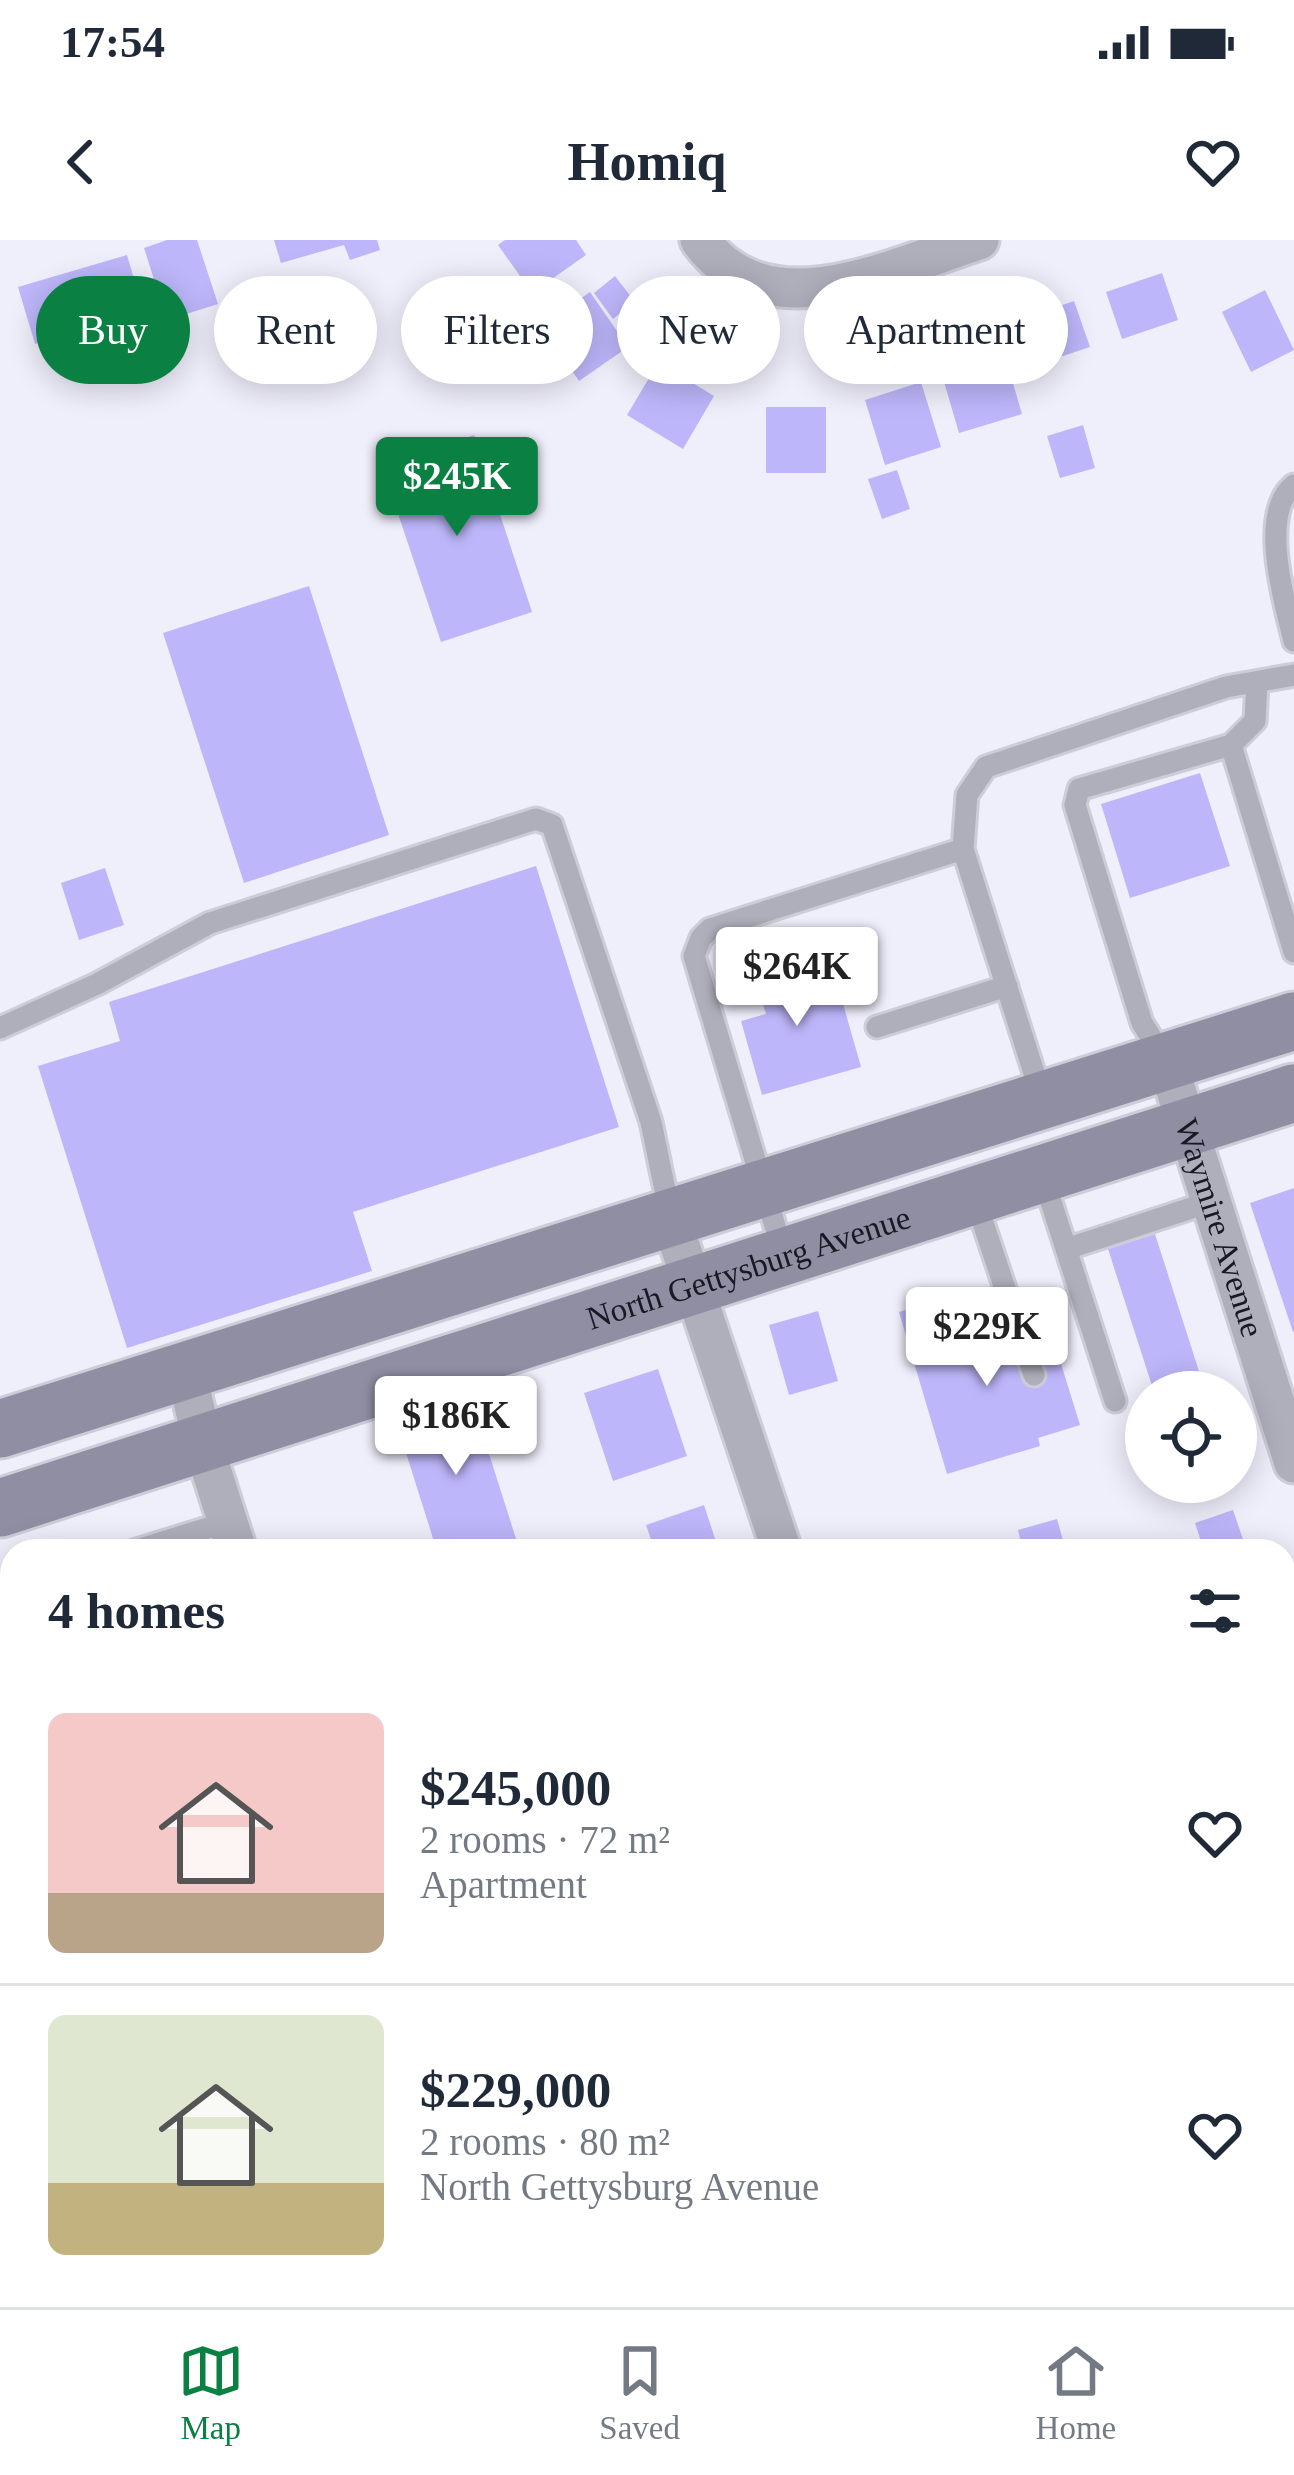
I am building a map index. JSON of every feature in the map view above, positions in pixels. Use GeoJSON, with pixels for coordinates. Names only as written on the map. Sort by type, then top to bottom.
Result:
{"type":"FeatureCollection","features":[{"type":"Feature","properties":{"kind":"main road","name":"North Gettysburg Avenue"},"geometry":{"type":"LineString","coordinates":[[0,1429],[1294,1021]]}},
{"type":"Feature","properties":{"kind":"main road","name":"North Gettysburg Avenue"},"geometry":{"type":"LineString","coordinates":[[0,1508],[1294,1093]]}},
{"type":"Feature","properties":{"kind":"street"},"geometry":{"type":"LineString","coordinates":[[700,240],[732,270],[760,284],[790,290],[821,289],[979,240]]}},
{"type":"Feature","properties":{"kind":"street","name":"Waymire Avenue"},"geometry":{"type":"LineString","coordinates":[[1166,1062],[1294,1463]]}},
{"type":"Feature","properties":{"kind":"street"},"geometry":{"type":"LineString","coordinates":[[671,1219],[778,1539]]}},
{"type":"Feature","properties":{"kind":"street"},"geometry":{"type":"LineString","coordinates":[[186,1371],[232,1537]]}},
{"type":"Feature","properties":{"kind":"lane"},"geometry":{"type":"LineString","coordinates":[[1294,485],[1287,490],[1279,517],[1276,567],[1294,641]]}},
{"type":"Feature","properties":{"kind":"lane"},"geometry":{"type":"LineString","coordinates":[[1043,1101],[963,849],[967,795],[986,767],[1226,687],[1294,675]]}},
{"type":"Feature","properties":{"kind":"lane"},"geometry":{"type":"LineString","coordinates":[[1166,1062],[1142,1023],[1075,805],[1079,789],[1231,745],[1255,722],[1257,682]]}},
{"type":"Feature","properties":{"kind":"lane"},"geometry":{"type":"LineString","coordinates":[[1231,745],[1294,952]]}},
{"type":"Feature","properties":{"kind":"lane"},"geometry":{"type":"LineString","coordinates":[[0,1028],[97,984],[210,923],[536,819],[552,825],[650,1122],[671,1219]]}},
{"type":"Feature","properties":{"kind":"lane"},"geometry":{"type":"LineString","coordinates":[[784,1257],[694,956],[701,938],[710,928],[963,849]]}},
{"type":"Feature","properties":{"kind":"lane"},"geometry":{"type":"LineString","coordinates":[[878,1027],[1007,986]]}},
{"type":"Feature","properties":{"kind":"lane"},"geometry":{"type":"LineString","coordinates":[[1042,1174],[1115,1401]]}},
{"type":"Feature","properties":{"kind":"lane"},"geometry":{"type":"LineString","coordinates":[[974,1196],[1034,1375]]}},
{"type":"Feature","properties":{"kind":"lane"},"geometry":{"type":"LineString","coordinates":[[1066,1249],[1210,1202]]}},
{"type":"Feature","properties":{"kind":"building"},"geometry":{"type":"Polygon","coordinates":[[[167,240],[197,240],[214,305],[190,313],[190,276],[153,276],[144,248],[167,240]]]}},
{"type":"Feature","properties":{"kind":"building"},"geometry":{"type":"Polygon","coordinates":[[[274,240],[377,240],[380,250],[350,260],[344,245],[281,263],[274,240]]]}},
{"type":"Feature","properties":{"kind":"building"},"geometry":{"type":"Polygon","coordinates":[[[505,240],[576,240],[586,255],[556,276],[520,276],[498,245],[505,240]]]}},
{"type":"Feature","properties":{"kind":"building"},"geometry":{"type":"Polygon","coordinates":[[[127,255],[133,276],[55,276],[127,255]]]}},
{"type":"Feature","properties":{"kind":"building"},"geometry":{"type":"Polygon","coordinates":[[[1162,273],[1178,320],[1122,339],[1106,292],[1162,273]]]}},
{"type":"Feature","properties":{"kind":"building"},"geometry":{"type":"Polygon","coordinates":[[[615,276],[617,316],[613,319],[594,293],[615,276]]]}},
{"type":"Feature","properties":{"kind":"building"},"geometry":{"type":"Polygon","coordinates":[[[36,282],[36,344],[35,344],[18,287],[36,282]]]}},
{"type":"Feature","properties":{"kind":"building"},"geometry":{"type":"Polygon","coordinates":[[[1265,290],[1294,350],[1251,372],[1222,312],[1265,290]]]}},
{"type":"Feature","properties":{"kind":"building"},"geometry":{"type":"Polygon","coordinates":[[[593,296],[617,331],[617,355],[593,371],[593,296]]]}},
{"type":"Feature","properties":{"kind":"building"},"geometry":{"type":"Polygon","coordinates":[[[1074,301],[1090,347],[1068,354],[1068,303],[1074,301]]]}},
{"type":"Feature","properties":{"kind":"building"},"geometry":{"type":"Polygon","coordinates":[[[645,384],[694,384],[714,396],[683,449],[627,415],[645,384]]]}},
{"type":"Feature","properties":{"kind":"building"},"geometry":{"type":"Polygon","coordinates":[[[922,384],[941,447],[885,465],[865,400],[922,384]]]}},
{"type":"Feature","properties":{"kind":"building"},"geometry":{"type":"Polygon","coordinates":[[[945,384],[1013,384],[1022,414],[959,433],[945,384]]]}},
{"type":"Feature","properties":{"kind":"building"},"geometry":{"type":"Polygon","coordinates":[[[766,407],[826,407],[826,473],[766,473],[766,407]]]}},
{"type":"Feature","properties":{"kind":"building"},"geometry":{"type":"Polygon","coordinates":[[[1083,425],[1095,468],[1060,478],[1047,436],[1083,425]]]}},
{"type":"Feature","properties":{"kind":"building"},"geometry":{"type":"Polygon","coordinates":[[[474,435],[532,612],[441,642],[382,466],[474,435]]]}},
{"type":"Feature","properties":{"kind":"building"},"geometry":{"type":"Polygon","coordinates":[[[897,470],[910,509],[882,519],[868,479],[897,470]]]}},
{"type":"Feature","properties":{"kind":"building"},"geometry":{"type":"Polygon","coordinates":[[[309,586],[389,835],[244,883],[163,633],[309,586]]]}},
{"type":"Feature","properties":{"kind":"building"},"geometry":{"type":"Polygon","coordinates":[[[1200,773],[1230,866],[1130,898],[1101,804],[1200,773]]]}},
{"type":"Feature","properties":{"kind":"building"},"geometry":{"type":"Polygon","coordinates":[[[536,866],[619,1127],[353,1212],[372,1271],[127,1348],[38,1066],[120,1041],[109,1002],[536,866]]]}},
{"type":"Feature","properties":{"kind":"building"},"geometry":{"type":"Polygon","coordinates":[[[105,868],[124,925],[79,940],[61,883],[105,868]]]}},
{"type":"Feature","properties":{"kind":"building"},"geometry":{"type":"Polygon","coordinates":[[[803,953],[816,999],[840,993],[861,1067],[762,1095],[741,1021],[766,1014],[752,967],[803,953]]]}},
{"type":"Feature","properties":{"kind":"building"},"geometry":{"type":"Polygon","coordinates":[[[1294,1188],[1294,1331],[1293,1332],[1250,1203],[1294,1188]]]}},
{"type":"Feature","properties":{"kind":"building"},"geometry":{"type":"Polygon","coordinates":[[[1155,1234],[1199,1371],[1147,1371],[1108,1249],[1155,1234]]]}},
{"type":"Feature","properties":{"kind":"building"},"geometry":{"type":"Polygon","coordinates":[[[946,1298],[963,1354],[1050,1328],[1080,1425],[1038,1438],[1040,1446],[947,1474],[899,1312],[946,1298]]]}},
{"type":"Feature","properties":{"kind":"building"},"geometry":{"type":"Polygon","coordinates":[[[818,1311],[838,1381],[789,1395],[769,1325],[818,1311]]]}},
{"type":"Feature","properties":{"kind":"building"},"geometry":{"type":"Polygon","coordinates":[[[658,1369],[687,1456],[613,1481],[584,1393],[658,1369]]]}},
{"type":"Feature","properties":{"kind":"building"},"geometry":{"type":"Polygon","coordinates":[[[470,1394],[516,1539],[433,1539],[395,1418],[470,1394]]]}},
{"type":"Feature","properties":{"kind":"building"},"geometry":{"type":"Polygon","coordinates":[[[704,1505],[715,1539],[651,1539],[646,1525],[704,1505]]]}},
{"type":"Feature","properties":{"kind":"building"},"geometry":{"type":"Polygon","coordinates":[[[1233,1510],[1243,1539],[1200,1539],[1195,1523],[1233,1510]]]}},
{"type":"Feature","properties":{"kind":"building"},"geometry":{"type":"Polygon","coordinates":[[[1057,1519],[1063,1539],[1020,1539],[1018,1530],[1057,1519]]]}}]}
